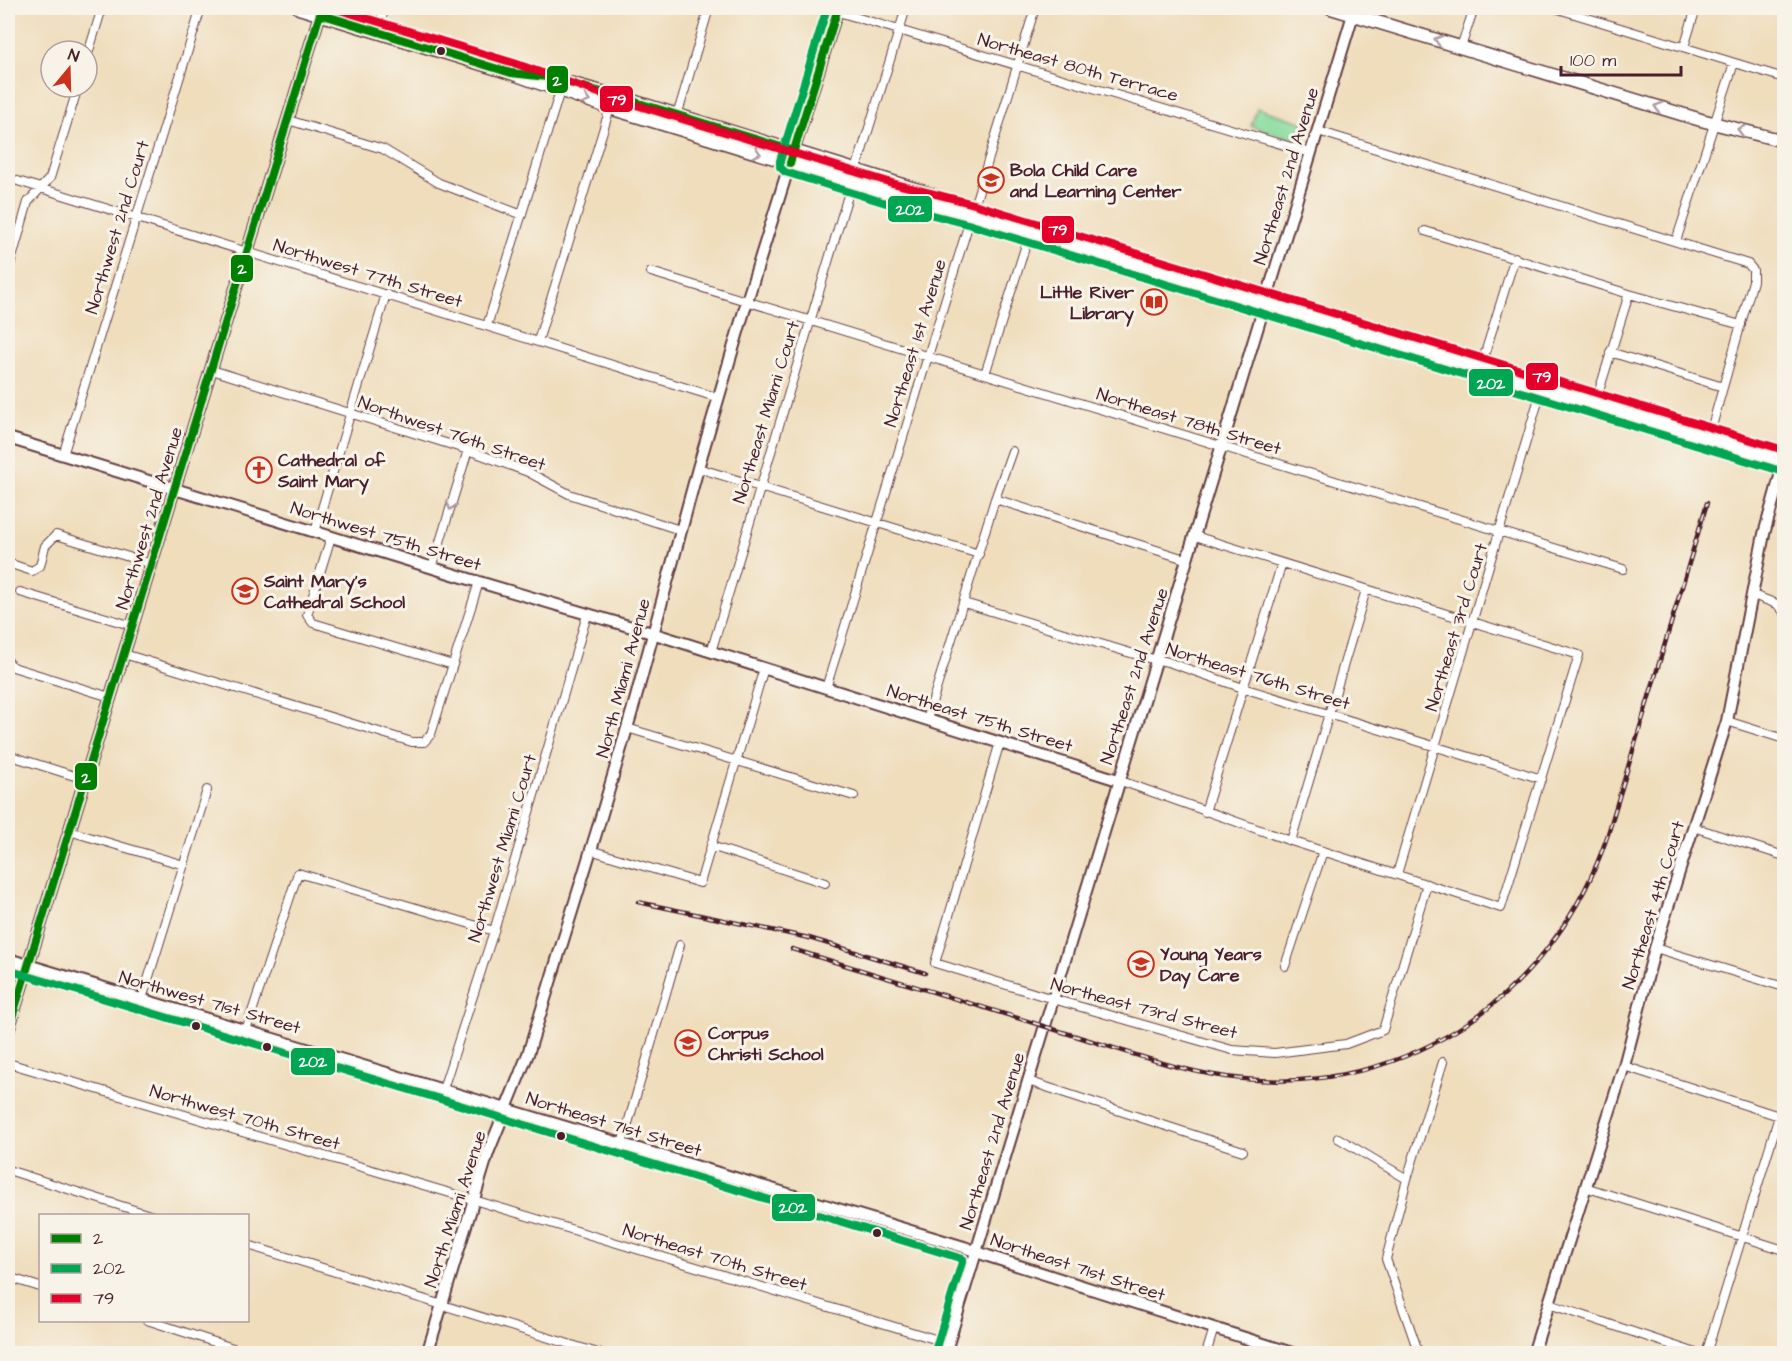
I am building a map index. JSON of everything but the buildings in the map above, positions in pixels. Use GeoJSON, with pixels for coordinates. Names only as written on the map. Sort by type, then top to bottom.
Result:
{"type":"FeatureCollection","features":[{"type":"Feature","properties":{"kind":"main road"},"geometry":{"type":"LineString","coordinates":[[299,8],[511,73],[610,108],[951,201],[971,214],[1785,461]]}},
{"type":"Feature","properties":{"kind":"main road"},"geometry":{"type":"LineString","coordinates":[[1331,8],[1354,11],[1461,47],[1714,123],[1785,141]]}},
{"type":"Feature","properties":{"kind":"main road"},"geometry":{"type":"LineString","coordinates":[[511,73],[547,77],[675,115],[792,157]]}},
{"type":"Feature","properties":{"kind":"main road"},"geometry":{"type":"LineString","coordinates":[[610,108],[666,116],[675,115]]}},
{"type":"Feature","properties":{"kind":"street"},"geometry":{"type":"LineString","coordinates":[[93,39],[102,8]]}},
{"type":"Feature","properties":{"kind":"street","name":"Northwest 2nd Court"},"geometry":{"type":"LineString","coordinates":[[63,455],[201,8]]}},
{"type":"Feature","properties":{"kind":"street"},"geometry":{"type":"LineString","coordinates":[[377,32],[385,8]]}},
{"type":"Feature","properties":{"kind":"street"},"geometry":{"type":"LineString","coordinates":[[675,115],[709,8]]}},
{"type":"Feature","properties":{"kind":"street","name":"Northeast 80th Terrace"},"geometry":{"type":"LineString","coordinates":[[825,8],[837,9],[899,30],[1311,153]]}},
{"type":"Feature","properties":{"kind":"street","name":"Northeast Miami Court"},"geometry":{"type":"LineString","coordinates":[[711,652],[809,320],[906,8]]}},
{"type":"Feature","properties":{"kind":"street","name":"Northeast 1st Avenue"},"geometry":{"type":"LineString","coordinates":[[826,688],[1035,8]]}},
{"type":"Feature","properties":{"kind":"street"},"geometry":{"type":"LineString","coordinates":[[1461,47],[1474,8]]}},
{"type":"Feature","properties":{"kind":"street"},"geometry":{"type":"LineString","coordinates":[[1555,8],[1578,11],[1785,78]]}},
{"type":"Feature","properties":{"kind":"street"},"geometry":{"type":"LineString","coordinates":[[1684,47],[1696,8]]}},
{"type":"Feature","properties":{"kind":"street","name":"North Miami Avenue"},"geometry":{"type":"LineString","coordinates":[[427,1353],[488,1153],[528,1054],[627,728],[718,398],[837,9]]}},
{"type":"Feature","properties":{"kind":"street","name":"Northeast 2nd Avenue"},"geometry":{"type":"LineString","coordinates":[[946,1348],[1354,11]]}},
{"type":"Feature","properties":{"kind":"street","name":"Northwest 2nd Avenue"},"geometry":{"type":"LineString","coordinates":[[8,1031],[320,14]]}},
{"type":"Feature","properties":{"kind":"street"},"geometry":{"type":"LineString","coordinates":[[1676,241],[1734,63]]}},
{"type":"Feature","properties":{"kind":"street"},"geometry":{"type":"LineString","coordinates":[[487,326],[560,91]]}},
{"type":"Feature","properties":{"kind":"street"},"geometry":{"type":"LineString","coordinates":[[8,272],[28,201],[50,178],[74,99]]}},
{"type":"Feature","properties":{"kind":"street"},"geometry":{"type":"LineString","coordinates":[[538,341],[610,108]]}},
{"type":"Feature","properties":{"kind":"street"},"geometry":{"type":"LineString","coordinates":[[288,120],[383,149],[439,183],[522,215]]}},
{"type":"Feature","properties":{"kind":"street"},"geometry":{"type":"LineString","coordinates":[[1318,131],[1676,241],[1745,263],[1752,268],[1753,281],[1709,437]]}},
{"type":"Feature","properties":{"kind":"street","name":"Northwest 77th Street"},"geometry":{"type":"LineString","coordinates":[[8,178],[718,398]]}},
{"type":"Feature","properties":{"kind":"street"},"geometry":{"type":"LineString","coordinates":[[1425,231],[1629,294],[1741,325]]}},
{"type":"Feature","properties":{"kind":"street"},"geometry":{"type":"LineString","coordinates":[[985,374],[1030,232]]}},
{"type":"Feature","properties":{"kind":"street"},"geometry":{"type":"LineString","coordinates":[[1480,369],[1515,257]]}},
{"type":"Feature","properties":{"kind":"street","name":"Northeast 78th Street"},"geometry":{"type":"LineString","coordinates":[[651,272],[1623,569]]}},
{"type":"Feature","properties":{"kind":"street"},"geometry":{"type":"LineString","coordinates":[[315,532],[386,294]]}},
{"type":"Feature","properties":{"kind":"street"},"geometry":{"type":"LineString","coordinates":[[1595,404],[1629,294]]}},
{"type":"Feature","properties":{"kind":"street"},"geometry":{"type":"LineString","coordinates":[[1610,352],[1723,387]]}},
{"type":"Feature","properties":{"kind":"street","name":"Northwest 76th Street"},"geometry":{"type":"LineString","coordinates":[[212,370],[468,450],[528,472],[569,494],[680,530]]}},
{"type":"Feature","properties":{"kind":"street","name":"Northeast 3rd Court"},"geometry":{"type":"LineString","coordinates":[[1398,874],[1542,388]]}},
{"type":"Feature","properties":{"kind":"street","name":"Northwest 75th Street"},"geometry":{"type":"LineString","coordinates":[[8,438],[652,633]]}},
{"type":"Feature","properties":{"kind":"street"},"geometry":{"type":"LineString","coordinates":[[432,568],[468,450]]}},
{"type":"Feature","properties":{"kind":"street"},"geometry":{"type":"LineString","coordinates":[[927,719],[1012,451]]}},
{"type":"Feature","properties":{"kind":"street","name":"Northeast 4th Court"},"geometry":{"type":"LineString","coordinates":[[1533,1353],[1624,1066],[1655,948],[1727,721],[1766,525],[1785,461]]}},
{"type":"Feature","properties":{"kind":"street"},"geometry":{"type":"LineString","coordinates":[[698,468],[979,554]]}},
{"type":"Feature","properties":{"kind":"street"},"geometry":{"type":"LineString","coordinates":[[995,499],[1188,560]]}},
{"type":"Feature","properties":{"kind":"street"},"geometry":{"type":"LineString","coordinates":[[8,563],[32,571],[39,566],[45,546],[56,535],[152,564]]}},
{"type":"Feature","properties":{"kind":"street"},"geometry":{"type":"LineString","coordinates":[[1195,536],[1579,655],[1542,779]]}},
{"type":"Feature","properties":{"kind":"street"},"geometry":{"type":"LineString","coordinates":[[331,537],[307,615],[314,622],[453,665]]}},
{"type":"Feature","properties":{"kind":"street"},"geometry":{"type":"LineString","coordinates":[[1204,812],[1282,563]]}},
{"type":"Feature","properties":{"kind":"street"},"geometry":{"type":"LineString","coordinates":[[124,654],[412,742],[424,742],[431,734],[479,582]]}},
{"type":"Feature","properties":{"kind":"street"},"geometry":{"type":"LineString","coordinates":[[1291,841],[1366,590]]}},
{"type":"Feature","properties":{"kind":"street"},"geometry":{"type":"LineString","coordinates":[[20,592],[133,626]]}},
{"type":"Feature","properties":{"kind":"street"},"geometry":{"type":"LineString","coordinates":[[1753,595],[1777,604],[1785,612]]}},
{"type":"Feature","properties":{"kind":"street","name":"Northeast 76th Street"},"geometry":{"type":"LineString","coordinates":[[964,603],[1542,779]]}},
{"type":"Feature","properties":{"kind":"street","name":"Northwest Miami Court"},"geometry":{"type":"LineString","coordinates":[[443,1089],[494,931],[587,615]]}},
{"type":"Feature","properties":{"kind":"street","name":"Northeast 75th Street"},"geometry":{"type":"LineString","coordinates":[[652,633],[1118,780],[1204,812],[1501,908],[1542,779]]}},
{"type":"Feature","properties":{"kind":"street"},"geometry":{"type":"LineString","coordinates":[[8,661],[16,668],[110,697]]}},
{"type":"Feature","properties":{"kind":"street"},"geometry":{"type":"LineString","coordinates":[[590,850],[700,882],[764,668]]}},
{"type":"Feature","properties":{"kind":"street"},"geometry":{"type":"LineString","coordinates":[[1727,721],[1785,739]]}},
{"type":"Feature","properties":{"kind":"street"},"geometry":{"type":"LineString","coordinates":[[627,728],[854,796]]}},
{"type":"Feature","properties":{"kind":"street","name":"Northeast 73rd Street"},"geometry":{"type":"LineString","coordinates":[[1000,742],[935,963],[1232,1050],[1275,1053],[1336,1046],[1383,1030],[1427,884]]}},
{"type":"Feature","properties":{"kind":"street"},"geometry":{"type":"LineString","coordinates":[[8,755],[84,779]]}},
{"type":"Feature","properties":{"kind":"street"},"geometry":{"type":"LineString","coordinates":[[141,999],[207,790]]}},
{"type":"Feature","properties":{"kind":"street"},"geometry":{"type":"LineString","coordinates":[[1693,827],[1785,856]]}},
{"type":"Feature","properties":{"kind":"street"},"geometry":{"type":"LineString","coordinates":[[69,831],[184,865]]}},
{"type":"Feature","properties":{"kind":"street"},"geometry":{"type":"LineString","coordinates":[[711,846],[825,883]]}},
{"type":"Feature","properties":{"kind":"street"},"geometry":{"type":"LineString","coordinates":[[1285,966],[1323,851]]}},
{"type":"Feature","properties":{"kind":"street"},"geometry":{"type":"LineString","coordinates":[[246,1030],[298,873],[494,931]]}},
{"type":"Feature","properties":{"kind":"street"},"geometry":{"type":"LineString","coordinates":[[622,1144],[680,945]]}},
{"type":"Feature","properties":{"kind":"street"},"geometry":{"type":"LineString","coordinates":[[1655,948],[1785,987]]}},
{"type":"Feature","properties":{"kind":"street","name":"Northwest 71st Street"},"geometry":{"type":"LineString","coordinates":[[8,959],[506,1108]]}},
{"type":"Feature","properties":{"kind":"street"},"geometry":{"type":"LineString","coordinates":[[1419,1353],[1386,1259],[1407,1179],[1443,1062]]}},
{"type":"Feature","properties":{"kind":"street","name":"Northwest 70th Street"},"geometry":{"type":"LineString","coordinates":[[8,1063],[474,1200]]}},
{"type":"Feature","properties":{"kind":"street"},"geometry":{"type":"LineString","coordinates":[[1624,1066],[1782,1117]]}},
{"type":"Feature","properties":{"kind":"street"},"geometry":{"type":"LineString","coordinates":[[1028,1081],[1243,1150]]}},
{"type":"Feature","properties":{"kind":"street"},"geometry":{"type":"LineString","coordinates":[[1706,1353],[1741,1237],[1782,1117],[1785,1100]]}},
{"type":"Feature","properties":{"kind":"street","name":"Northeast 71st Street"},"geometry":{"type":"LineString","coordinates":[[506,1108],[976,1252],[1295,1353]]}},
{"type":"Feature","properties":{"kind":"street"},"geometry":{"type":"LineString","coordinates":[[1338,1138],[1407,1179]]}},
{"type":"Feature","properties":{"kind":"street"},"geometry":{"type":"LineString","coordinates":[[8,1170],[150,1214]]}},
{"type":"Feature","properties":{"kind":"street"},"geometry":{"type":"LineString","coordinates":[[1585,1187],[1785,1250]]}},
{"type":"Feature","properties":{"kind":"street","name":"Northeast 70th Street"},"geometry":{"type":"LineString","coordinates":[[474,1200],[946,1348]]}},
{"type":"Feature","properties":{"kind":"street"},"geometry":{"type":"LineString","coordinates":[[249,1245],[601,1353]]}},
{"type":"Feature","properties":{"kind":"street"},"geometry":{"type":"LineString","coordinates":[[8,1277],[39,1287]]}},
{"type":"Feature","properties":{"kind":"street"},"geometry":{"type":"LineString","coordinates":[[1549,1304],[1699,1353]]}},
{"type":"Feature","properties":{"kind":"street"},"geometry":{"type":"LineString","coordinates":[[153,1322],[252,1353]]}},
{"type":"Feature","properties":{"kind":"street"},"geometry":{"type":"LineString","coordinates":[[1206,1353],[1214,1328]]}},
{"type":"Feature","properties":{"kind":"green space"},"geometry":{"type":"Polygon","coordinates":[[[1257,108],[1304,123],[1300,133],[1293,139],[1251,126],[1257,108]]]}},
{"type":"Feature","properties":{"kind":"railway"},"geometry":{"type":"LineString","coordinates":[[792,949],[1156,1061],[1222,1076],[1244,1079],[1306,1080],[1364,1070],[1419,1050],[1470,1022],[1514,985],[1553,941],[1584,891],[1608,834],[1707,503]]}},
{"type":"Feature","properties":{"kind":"railway"},"geometry":{"type":"LineString","coordinates":[[638,902],[809,938],[925,973]]}},
{"type":"Feature","properties":{"kind":"transit line","name":"79"},"geometry":{"type":"LineString","coordinates":[[333,8],[514,63],[613,98],[892,183],[974,204],[1784,450]]}},
{"type":"Feature","properties":{"kind":"transit line","name":"202"},"geometry":{"type":"LineString","coordinates":[[827,8],[780,161],[780,167],[785,172],[886,203],[968,224],[1781,471]]}},
{"type":"Feature","properties":{"kind":"transit line","name":"2"},"geometry":{"type":"LineString","coordinates":[[790,163],[838,8]]}},
{"type":"Feature","properties":{"kind":"transit line","name":"2"},"geometry":{"type":"LineString","coordinates":[[320,14],[511,73],[547,77],[613,95],[794,151]]}},
{"type":"Feature","properties":{"kind":"transit line","name":"2"},"geometry":{"type":"LineString","coordinates":[[8,1031],[320,14]]}},
{"type":"Feature","properties":{"kind":"transit line","name":"202"},"geometry":{"type":"LineString","coordinates":[[8,970],[963,1259],[935,1351]]}},
{"type":"Feature","properties":{"kind":"place","name":"Bola Child Care and Learning Center"},"geometry":{"type":"Point","coordinates":[991,180]}},
{"type":"Feature","properties":{"kind":"place","name":"Little River Library"},"geometry":{"type":"Point","coordinates":[1154,302]}},
{"type":"Feature","properties":{"kind":"place","name":"Cathedral of Saint Mary"},"geometry":{"type":"Point","coordinates":[259,470]}},
{"type":"Feature","properties":{"kind":"place","name":"Saint Mary's Cathedral School"},"geometry":{"type":"Point","coordinates":[245,591]}},
{"type":"Feature","properties":{"kind":"place","name":"Young Years Day Care"},"geometry":{"type":"Point","coordinates":[1141,964]}},
{"type":"Feature","properties":{"kind":"place","name":"Corpus Christi School"},"geometry":{"type":"Point","coordinates":[688,1043]}}]}
